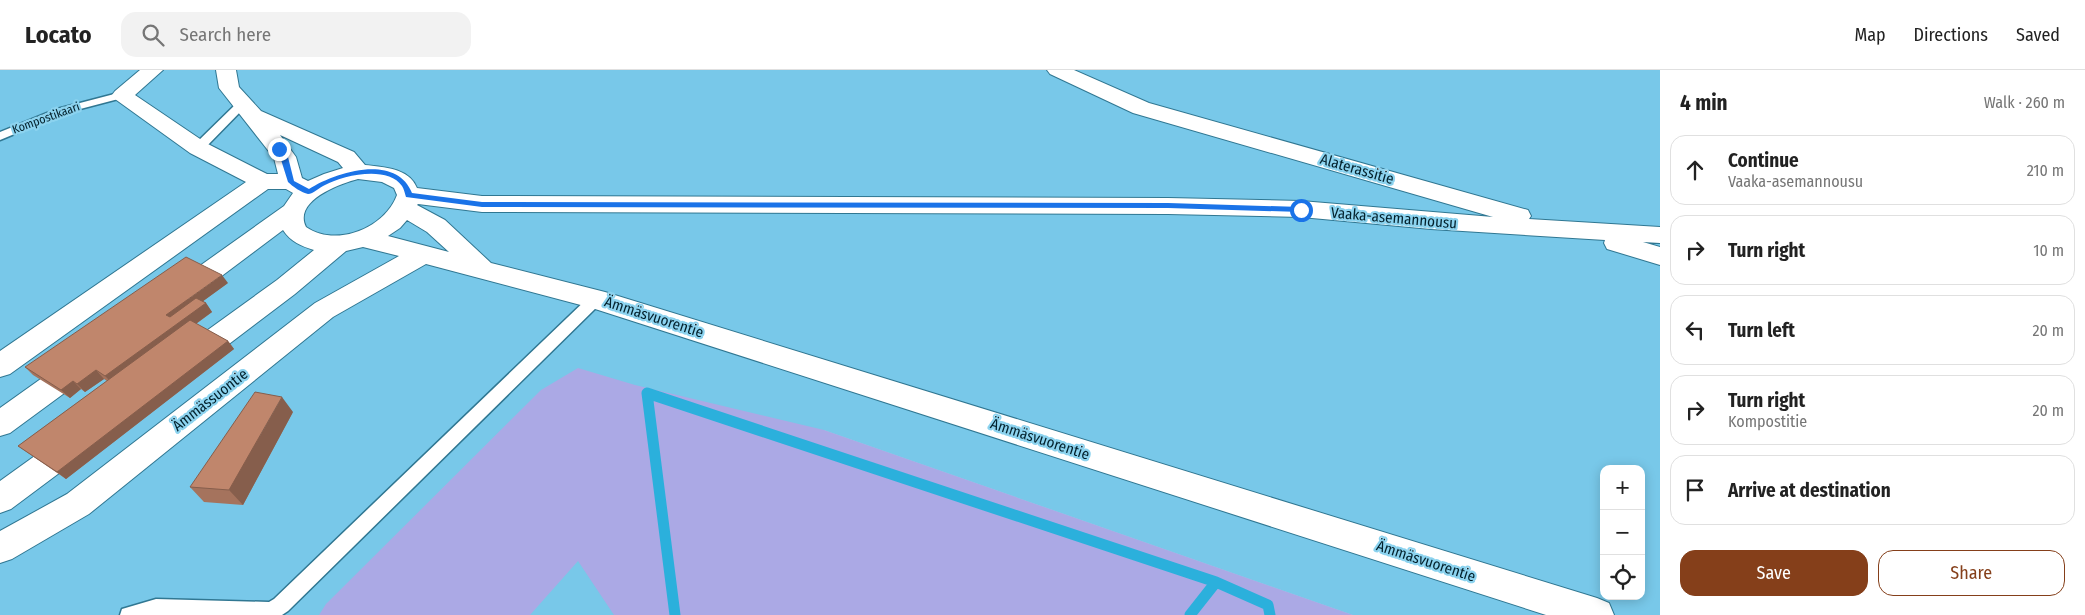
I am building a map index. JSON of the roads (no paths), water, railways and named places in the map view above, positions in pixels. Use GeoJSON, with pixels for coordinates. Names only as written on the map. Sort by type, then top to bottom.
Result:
{"type":"FeatureCollection","features":[{"type":"Feature","properties":{"kind":"street"},"geometry":{"type":"LineString","coordinates":[[153,70],[122,95],[198,148],[263,181],[297,195]]}},
{"type":"Feature","properties":{"kind":"street"},"geometry":{"type":"LineString","coordinates":[[164,305],[297,195],[324,182],[358,172],[378,172],[394,176],[405,184],[407,202],[390,226],[365,239],[337,245],[315,244],[299,236],[291,225],[297,195],[285,157],[229,88],[226,70]]}},
{"type":"Feature","properties":{"kind":"street","name":"Alaterassitie"},"geometry":{"type":"LineString","coordinates":[[1057,70],[1141,108],[1660,256]]}},
{"type":"Feature","properties":{"kind":"street"},"geometry":{"type":"LineString","coordinates":[[247,109],[346,157],[358,172]]}},
{"type":"Feature","properties":{"kind":"street"},"geometry":{"type":"LineString","coordinates":[[0,366],[263,181]]}},
{"type":"Feature","properties":{"kind":"street"},"geometry":{"type":"LineString","coordinates":[[407,202],[481,268]]}},
{"type":"Feature","properties":{"kind":"street","name":"Vaaka-asemannousu"},"geometry":{"type":"LineString","coordinates":[[407,202],[482,204],[1158,206],[1282,209],[1573,231],[1660,235]]}},
{"type":"Feature","properties":{"kind":"street","name":"Ämmäsvuorentie"},"geometry":{"type":"LineString","coordinates":[[365,239],[596,299],[1597,615]]}},
{"type":"Feature","properties":{"kind":"street"},"geometry":{"type":"LineString","coordinates":[[169,374],[337,245]]}},
{"type":"Feature","properties":{"kind":"street","name":"Ämmässuontie"},"geometry":{"type":"LineString","coordinates":[[0,548],[78,504],[324,310],[422,255]]}},
{"type":"Feature","properties":{"kind":"street"},"geometry":{"type":"LineString","coordinates":[[0,424],[100,352]]}},
{"type":"Feature","properties":{"kind":"street"},"geometry":{"type":"LineString","coordinates":[[0,499],[99,426]]}},
{"type":"Feature","properties":{"kind":"lane","name":"Kompostikaari"},"geometry":{"type":"LineString","coordinates":[[0,136],[61,110],[122,95]]}},
{"type":"Feature","properties":{"kind":"lane"},"geometry":{"type":"LineString","coordinates":[[198,148],[247,109]]}},
{"type":"Feature","properties":{"kind":"lane"},"geometry":{"type":"LineString","coordinates":[[128,615],[156,608],[271,613],[596,299]]}},
{"type":"Feature","properties":{"kind":"waterway"},"geometry":{"type":"LineString","coordinates":[[675,615],[647,393],[1216,582]]}},
{"type":"Feature","properties":{"kind":"waterway"},"geometry":{"type":"LineString","coordinates":[[1190,615],[1216,582]]}},
{"type":"Feature","properties":{"kind":"waterway"},"geometry":{"type":"LineString","coordinates":[[1216,582],[1268,605],[1270,615]]}}]}
